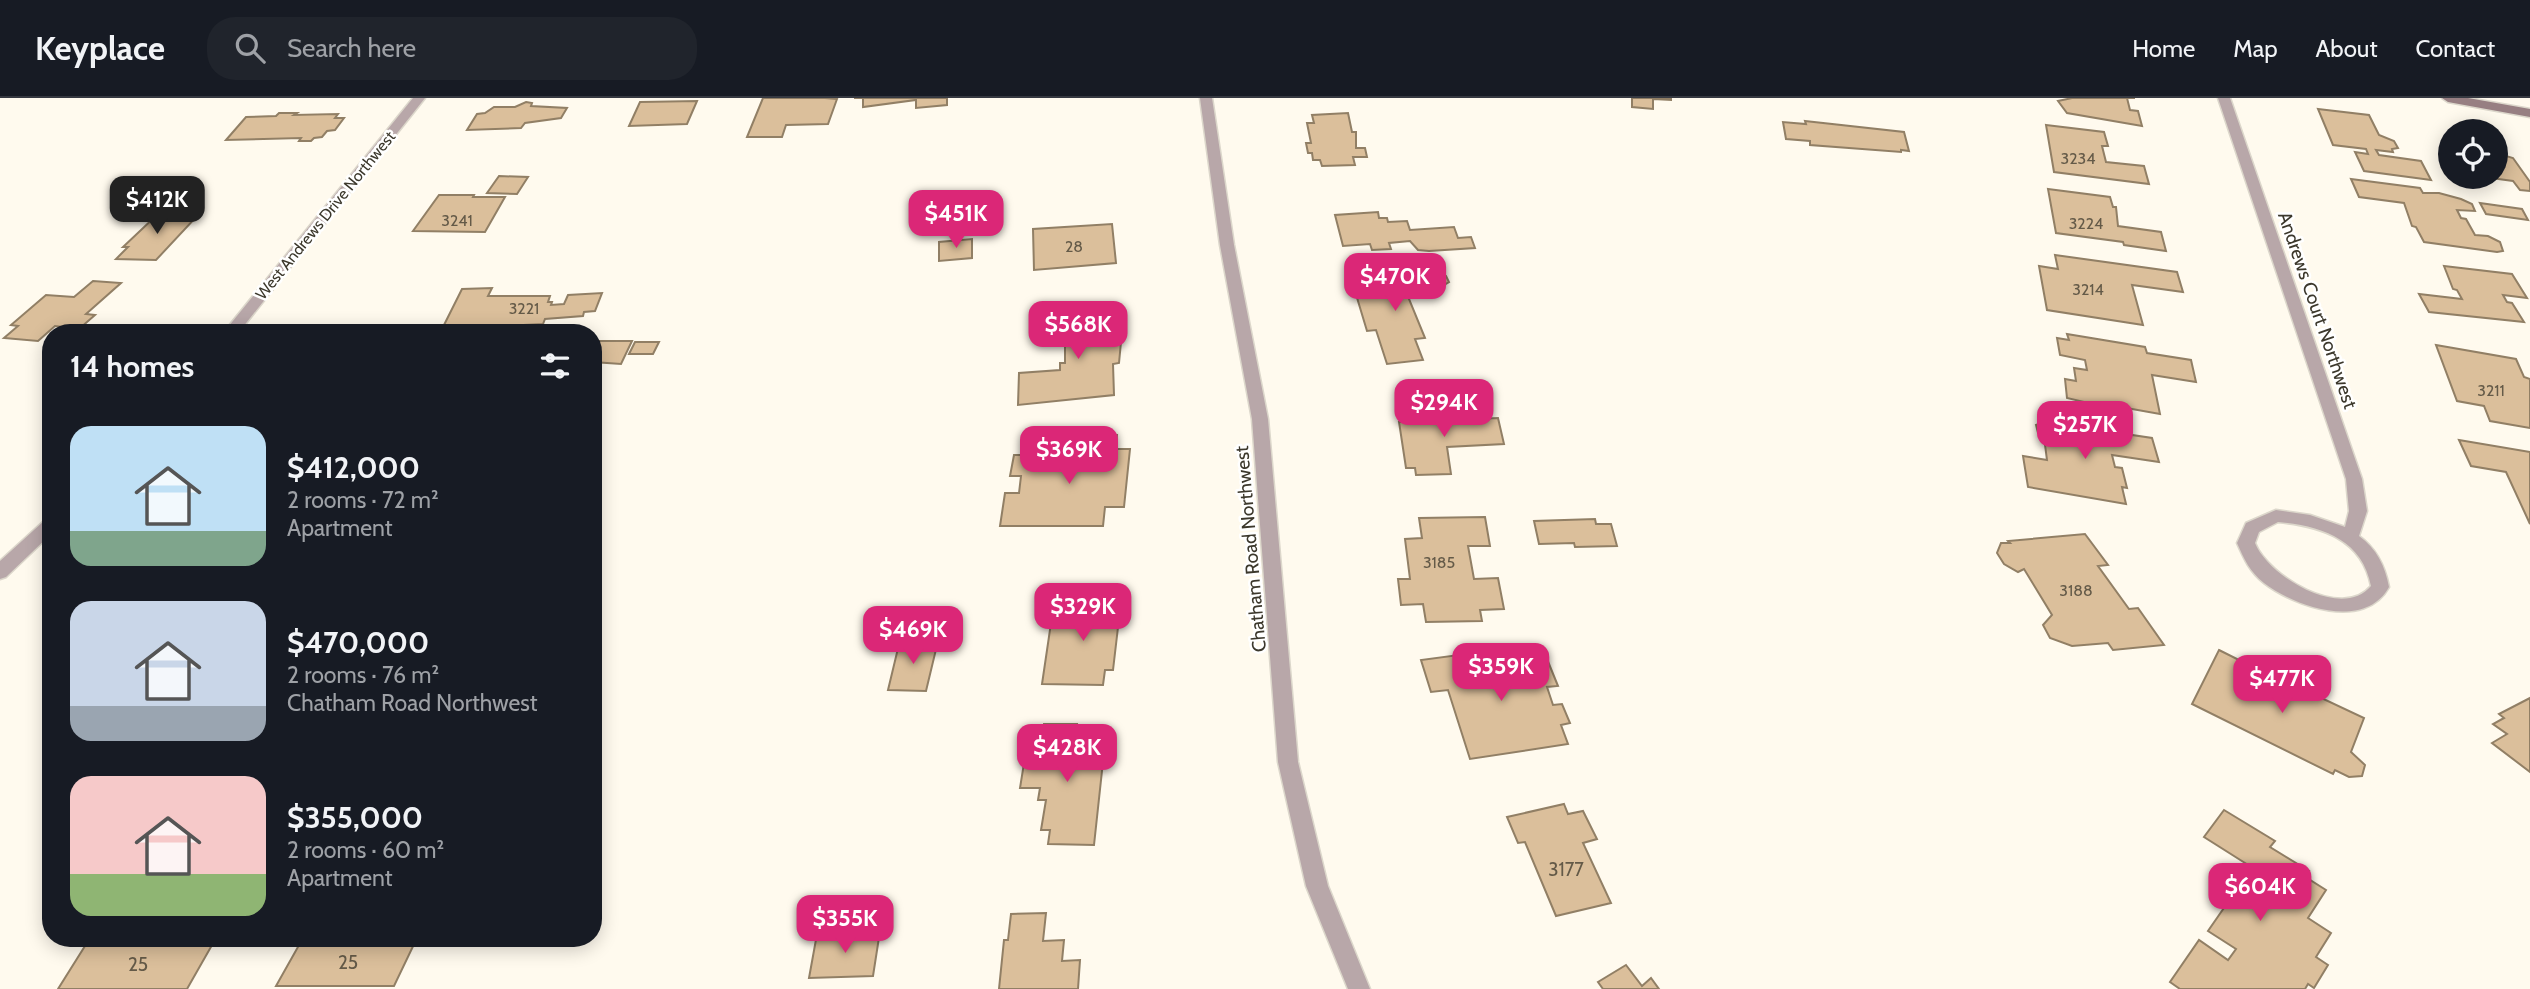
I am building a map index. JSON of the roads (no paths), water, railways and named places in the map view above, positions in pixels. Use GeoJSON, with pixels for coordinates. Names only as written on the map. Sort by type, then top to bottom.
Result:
{"type":"FeatureCollection","features":[{"type":"Feature","properties":{"kind":"main road"},"geometry":{"type":"LineString","coordinates":[[2448,98],[2530,113]]}},
{"type":"Feature","properties":{"kind":"street","name":"West Andrews Drive Northwest"},"geometry":{"type":"LineString","coordinates":[[237,324],[419,98]]}},
{"type":"Feature","properties":{"kind":"street","name":"Chatham Road Northwest"},"geometry":{"type":"LineString","coordinates":[[1206,98],[1227,246],[1260,419],[1288,762],[1317,886],[1359,989]]}},
{"type":"Feature","properties":{"kind":"street","name":"Andrews Court Northwest"},"geometry":{"type":"LineString","coordinates":[[2224,98],[2354,479],[2358,511],[2350,538]]}},
{"type":"Feature","properties":{"kind":"street"},"geometry":{"type":"LineString","coordinates":[[2276,516],[2300,517],[2326,525],[2350,538],[2369,554],[2379,572],[2380,587],[2370,599],[2350,605],[2325,603],[2298,595],[2255,564],[2246,547],[2247,532],[2257,521],[2276,516]]}},
{"type":"Feature","properties":{"kind":"street"},"geometry":{"type":"LineString","coordinates":[[0,572],[42,532]]}}]}
